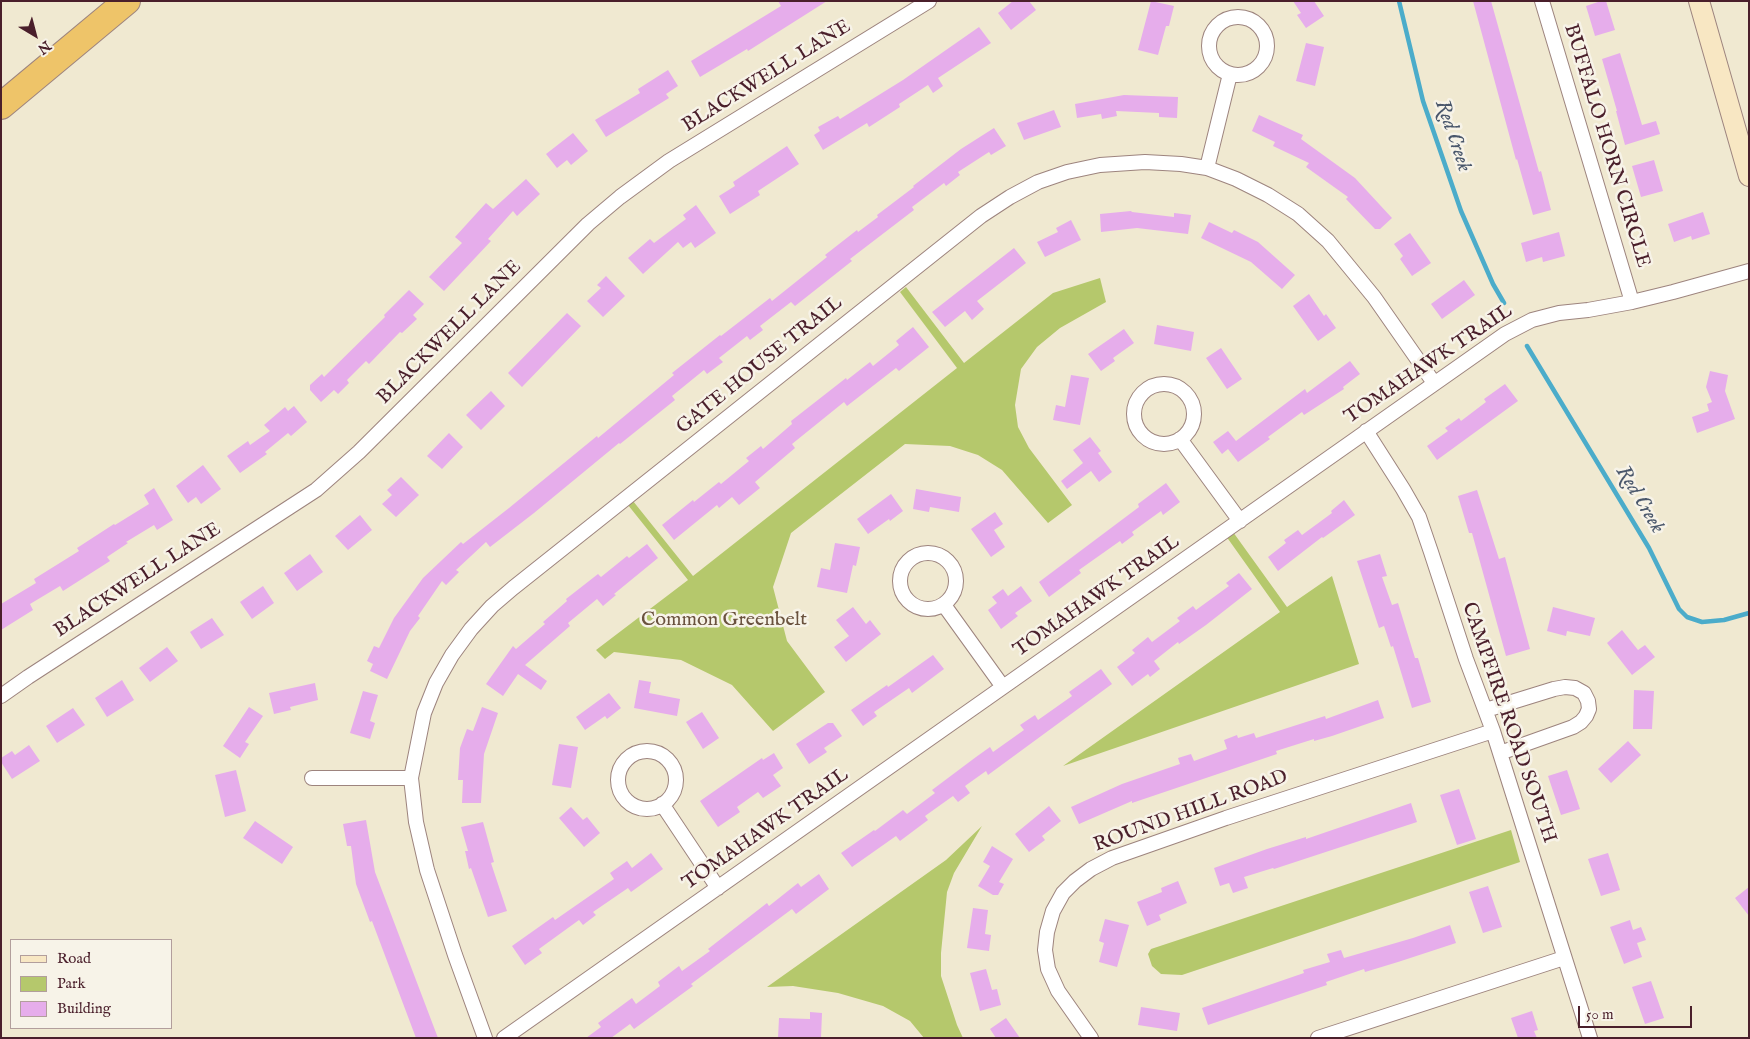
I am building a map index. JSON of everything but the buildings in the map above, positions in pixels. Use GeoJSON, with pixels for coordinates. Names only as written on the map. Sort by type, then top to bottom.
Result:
{"type":"FeatureCollection","features":[{"type":"Feature","properties":{"kind":"highway"},"geometry":{"type":"LineString","coordinates":[[1,106],[127,1]]}},
{"type":"Feature","properties":{"kind":"street","name":"BLACKWELL LANE"},"geometry":{"type":"LineString","coordinates":[[1,696],[44,666],[316,490],[359,452],[588,224],[620,196],[669,161],[929,1]]}},
{"type":"Feature","properties":{"kind":"street","name":"BUFFALO HORN CIRCLE"},"geometry":{"type":"LineString","coordinates":[[1542,1],[1632,302]]}},
{"type":"Feature","properties":{"kind":"street"},"geometry":{"type":"LineString","coordinates":[[1699,1],[1749,176]]}},
{"type":"Feature","properties":{"kind":"street"},"geometry":{"type":"LineString","coordinates":[[1228,18],[1247,18],[1255,22],[1262,30],[1266,39],[1267,49],[1258,67],[1250,73],[1241,75],[1230,74],[1222,71],[1215,65],[1210,56],[1208,48],[1210,38],[1220,23],[1228,18]]}},
{"type":"Feature","properties":{"kind":"street"},"geometry":{"type":"LineString","coordinates":[[1207,168],[1230,74]]}},
{"type":"Feature","properties":{"kind":"street","name":"GATE HOUSE TRAIL"},"geometry":{"type":"LineString","coordinates":[[485,1038],[427,870],[416,822],[411,778],[424,713],[436,683],[452,655],[492,606],[981,216],[1038,182],[1075,170],[1100,165],[1145,162],[1207,168],[1236,179],[1268,195],[1298,214],[1328,241],[1374,297],[1434,383]]}},
{"type":"Feature","properties":{"kind":"street","name":"TOMAHAWK TRAIL"},"geometry":{"type":"LineString","coordinates":[[504,1038],[1505,334],[1520,325],[1559,313],[1632,302],[1749,271]]}},
{"type":"Feature","properties":{"kind":"street"},"geometry":{"type":"LineString","coordinates":[[1170,385],[1187,395],[1192,404],[1194,414],[1188,432],[1180,439],[1172,443],[1162,444],[1153,442],[1144,437],[1138,429],[1134,411],[1137,401],[1150,388],[1170,385]]}},
{"type":"Feature","properties":{"kind":"street","name":"CAMPFIRE ROAD SOUTH"},"geometry":{"type":"LineString","coordinates":[[1366,431],[1404,488],[1418,518],[1466,659],[1493,731],[1590,1038]]}},
{"type":"Feature","properties":{"kind":"street"},"geometry":{"type":"LineString","coordinates":[[1180,439],[1240,521]]}},
{"type":"Feature","properties":{"kind":"street"},"geometry":{"type":"LineString","coordinates":[[924,553],[943,557],[955,571],[955,590],[951,598],[944,605],[935,609],[917,608],[909,603],[904,596],[900,587],[902,569],[915,556],[924,553]]}},
{"type":"Feature","properties":{"kind":"street"},"geometry":{"type":"LineString","coordinates":[[944,605],[1003,688]]}},
{"type":"Feature","properties":{"kind":"street"},"geometry":{"type":"LineString","coordinates":[[1486,710],[1565,687],[1576,688],[1584,693],[1588,701],[1589,709],[1586,716],[1573,727],[1500,753]]}},
{"type":"Feature","properties":{"kind":"street","name":"ROUND HILL ROAD"},"geometry":{"type":"LineString","coordinates":[[1091,1038],[1058,991],[1048,969],[1045,950],[1047,932],[1053,911],[1064,893],[1075,881],[1091,869],[1112,858],[1226,818],[1493,731]]}},
{"type":"Feature","properties":{"kind":"street"},"geometry":{"type":"LineString","coordinates":[[643,751],[653,751],[669,761],[674,770],[676,780],[670,798],[662,804],[654,808],[644,809],[635,807],[627,802],[618,786],[618,776],[626,759],[643,751]]}},
{"type":"Feature","properties":{"kind":"street"},"geometry":{"type":"LineString","coordinates":[[312,778],[411,778]]}},
{"type":"Feature","properties":{"kind":"street"},"geometry":{"type":"LineString","coordinates":[[662,804],[718,888]]}},
{"type":"Feature","properties":{"kind":"street"},"geometry":{"type":"LineString","coordinates":[[1318,1038],[1564,958]]}},
{"type":"Feature","properties":{"kind":"green space","name":"Common Greenbelt"},"geometry":{"type":"Polygon","coordinates":[[[1100,278],[1106,302],[1060,328],[1037,347],[1021,369],[1015,405],[1018,427],[1029,448],[1072,505],[1048,523],[1002,470],[978,455],[950,446],[905,444],[791,533],[773,587],[787,641],[825,692],[773,731],[732,685],[681,660],[614,652],[605,659],[596,650],[688,580],[624,500],[629,496],[693,576],[957,368],[900,292],[906,287],[964,363],[1053,293],[1100,278]]]}},
{"type":"Feature","properties":{"kind":"green space"},"geometry":{"type":"Polygon","coordinates":[[[1233,532],[1287,607],[1332,576],[1359,664],[1063,766],[1280,612],[1226,536],[1233,532]]]}},
{"type":"Feature","properties":{"kind":"green space"},"geometry":{"type":"Polygon","coordinates":[[[982,826],[954,873],[947,892],[941,953],[941,976],[963,1038],[924,1038],[910,1021],[883,1006],[838,993],[793,986],[767,987],[946,860],[982,826]]]}},
{"type":"Feature","properties":{"kind":"green space"},"geometry":{"type":"Polygon","coordinates":[[[1511,830],[1520,862],[1182,975],[1161,974],[1152,966],[1148,954],[1151,949],[1511,830]]]}},
{"type":"Feature","properties":{"kind":"waterway","name":"Red Creek"},"geometry":{"type":"LineString","coordinates":[[1399,1],[1423,101],[1461,211],[1493,284],[1504,303]]}},
{"type":"Feature","properties":{"kind":"waterway","name":"Red Creek"},"geometry":{"type":"LineString","coordinates":[[1527,346],[1649,548],[1679,609],[1687,617],[1702,622],[1724,620],[1749,613]]}}]}
